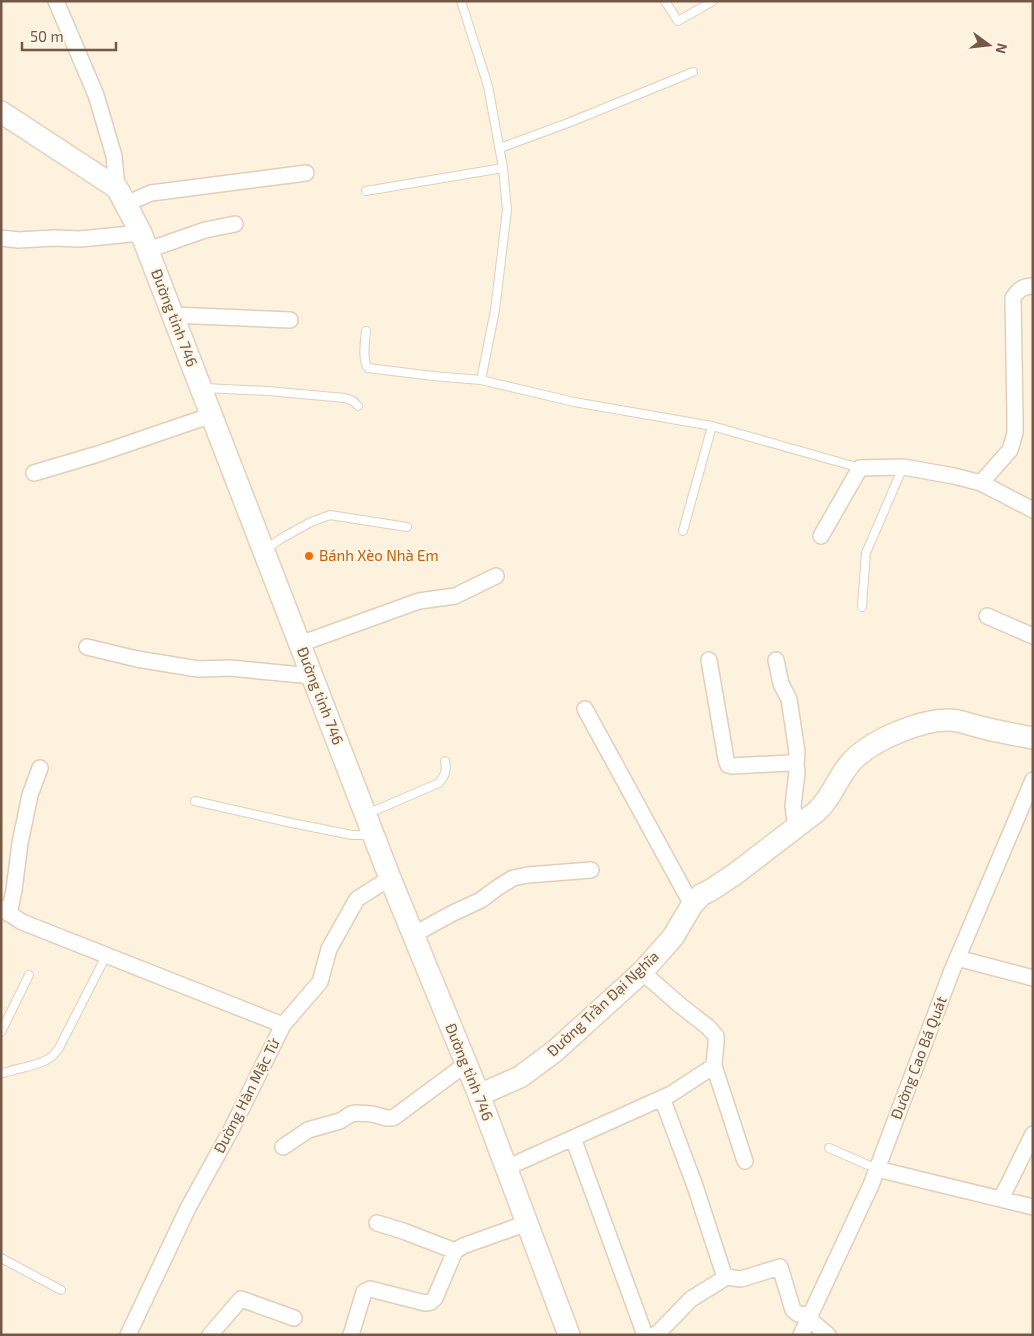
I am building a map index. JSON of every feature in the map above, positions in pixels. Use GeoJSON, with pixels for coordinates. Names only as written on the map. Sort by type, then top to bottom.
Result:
{"type":"FeatureCollection","features":[{"type":"Feature","properties":{"kind":"main road","name":"Đường tỉnh 746"},"geometry":{"type":"LineString","coordinates":[[1,112],[122,196],[144,241],[390,878],[479,1095],[569,1335]]}},
{"type":"Feature","properties":{"kind":"main road","name":"Đường Trần Đại Nghĩa"},"geometry":{"type":"LineString","coordinates":[[479,1095],[520,1077],[555,1050],[642,972],[673,937],[692,905],[701,895],[735,874],[823,806],[846,768],[855,758],[874,744],[905,730],[933,721],[957,721],[985,729],[1033,738]]}},
{"type":"Feature","properties":{"kind":"street"},"geometry":{"type":"LineString","coordinates":[[56,1],[96,95],[114,156],[122,196],[306,173]]}},
{"type":"Feature","properties":{"kind":"street"},"geometry":{"type":"LineString","coordinates":[[2,239],[54,238],[144,241],[235,224]]}},
{"type":"Feature","properties":{"kind":"street"},"geometry":{"type":"LineString","coordinates":[[981,483],[1010,450],[1015,433],[1013,298],[1020,288],[1033,286]]}},
{"type":"Feature","properties":{"kind":"street"},"geometry":{"type":"LineString","coordinates":[[173,315],[290,320]]}},
{"type":"Feature","properties":{"kind":"street"},"geometry":{"type":"LineString","coordinates":[[34,474],[212,415]]}},
{"type":"Feature","properties":{"kind":"street"},"geometry":{"type":"LineString","coordinates":[[821,536],[860,468],[903,467],[954,476],[981,483],[1033,510]]}},
{"type":"Feature","properties":{"kind":"street"},"geometry":{"type":"LineString","coordinates":[[300,644],[419,601],[455,596],[496,576]]}},
{"type":"Feature","properties":{"kind":"street"},"geometry":{"type":"LineString","coordinates":[[987,616],[1033,636]]}},
{"type":"Feature","properties":{"kind":"street"},"geometry":{"type":"LineString","coordinates":[[87,647],[137,659],[198,669],[230,668],[312,676]]}},
{"type":"Feature","properties":{"kind":"street"},"geometry":{"type":"LineString","coordinates":[[709,660],[728,765],[789,763],[796,765]]}},
{"type":"Feature","properties":{"kind":"street"},"geometry":{"type":"LineString","coordinates":[[776,660],[781,684],[789,700],[797,752],[793,806],[796,828]]}},
{"type":"Feature","properties":{"kind":"street"},"geometry":{"type":"LineString","coordinates":[[586,708],[692,905]]}},
{"type":"Feature","properties":{"kind":"street"},"geometry":{"type":"LineString","coordinates":[[40,768],[30,795],[20,843],[14,890],[5,911],[22,922],[283,1025]]}},
{"type":"Feature","properties":{"kind":"street","name":"Đường Cao Bá Quát"},"geometry":{"type":"LineString","coordinates":[[801,1335],[871,1185],[957,958],[1033,780]]}},
{"type":"Feature","properties":{"kind":"street"},"geometry":{"type":"LineString","coordinates":[[413,935],[481,900],[513,878],[528,874],[591,870]]}},
{"type":"Feature","properties":{"kind":"street","name":"Đường Hàn Mặc Tử"},"geometry":{"type":"LineString","coordinates":[[128,1335],[188,1208],[231,1130],[283,1025],[320,982],[329,949],[357,899],[390,878]]}},
{"type":"Feature","properties":{"kind":"street"},"geometry":{"type":"LineString","coordinates":[[957,958],[1033,978]]}},
{"type":"Feature","properties":{"kind":"street"},"geometry":{"type":"LineString","coordinates":[[642,972],[716,1036],[714,1066],[745,1161]]}},
{"type":"Feature","properties":{"kind":"street"},"geometry":{"type":"LineString","coordinates":[[283,1147],[308,1130],[340,1121],[357,1112],[393,1118],[466,1064]]}},
{"type":"Feature","properties":{"kind":"street"},"geometry":{"type":"LineString","coordinates":[[506,1168],[671,1094],[714,1066]]}},
{"type":"Feature","properties":{"kind":"street"},"geometry":{"type":"LineString","coordinates":[[662,1098],[695,1186],[724,1278]]}},
{"type":"Feature","properties":{"kind":"street"},"geometry":{"type":"LineString","coordinates":[[1001,1199],[1033,1134]]}},
{"type":"Feature","properties":{"kind":"street"},"geometry":{"type":"LineString","coordinates":[[572,1138],[645,1335]]}},
{"type":"Feature","properties":{"kind":"street"},"geometry":{"type":"LineString","coordinates":[[877,1169],[1033,1207]]}},
{"type":"Feature","properties":{"kind":"street"},"geometry":{"type":"LineString","coordinates":[[377,1223],[455,1251]]}},
{"type":"Feature","properties":{"kind":"street"},"geometry":{"type":"LineString","coordinates":[[351,1335],[364,1292],[370,1288],[425,1303],[431,1302],[435,1298],[455,1251],[527,1223]]}},
{"type":"Feature","properties":{"kind":"street"},"geometry":{"type":"LineString","coordinates":[[655,1335],[691,1299],[724,1278],[729,1276],[742,1279],[780,1267],[793,1310],[798,1314],[810,1317],[828,1335]]}},
{"type":"Feature","properties":{"kind":"street"},"geometry":{"type":"LineString","coordinates":[[210,1335],[241,1299],[294,1318]]}},
{"type":"Feature","properties":{"kind":"lane"},"geometry":{"type":"LineString","coordinates":[[461,1],[488,86],[500,148],[507,210],[495,310],[482,380]]}},
{"type":"Feature","properties":{"kind":"lane"},"geometry":{"type":"LineString","coordinates":[[665,1],[678,21],[713,1]]}},
{"type":"Feature","properties":{"kind":"lane"},"geometry":{"type":"LineString","coordinates":[[500,148],[568,123],[693,72]]}},
{"type":"Feature","properties":{"kind":"lane"},"geometry":{"type":"LineString","coordinates":[[366,191],[503,168]]}},
{"type":"Feature","properties":{"kind":"lane"},"geometry":{"type":"LineString","coordinates":[[366,331],[365,365],[368,368],[482,380],[574,402],[712,426],[860,468]]}},
{"type":"Feature","properties":{"kind":"lane"},"geometry":{"type":"LineString","coordinates":[[202,388],[268,391],[345,398],[353,401],[358,406]]}},
{"type":"Feature","properties":{"kind":"lane"},"geometry":{"type":"LineString","coordinates":[[683,531],[712,426]]}},
{"type":"Feature","properties":{"kind":"lane"},"geometry":{"type":"LineString","coordinates":[[862,608],[866,553],[903,467]]}},
{"type":"Feature","properties":{"kind":"lane"},"geometry":{"type":"LineString","coordinates":[[264,550],[311,522],[330,515],[407,527]]}},
{"type":"Feature","properties":{"kind":"lane"},"geometry":{"type":"LineString","coordinates":[[366,814],[439,783],[445,776],[447,769],[445,761]]}},
{"type":"Feature","properties":{"kind":"lane"},"geometry":{"type":"LineString","coordinates":[[195,801],[352,835],[374,835]]}},
{"type":"Feature","properties":{"kind":"lane"},"geometry":{"type":"LineString","coordinates":[[1,1074],[41,1062],[51,1057],[59,1048],[106,956]]}},
{"type":"Feature","properties":{"kind":"lane"},"geometry":{"type":"LineString","coordinates":[[1,1032],[28,975]]}},
{"type":"Feature","properties":{"kind":"lane"},"geometry":{"type":"LineString","coordinates":[[829,1148],[877,1169]]}},
{"type":"Feature","properties":{"kind":"lane"},"geometry":{"type":"LineString","coordinates":[[1,1258],[61,1290]]}},
{"type":"Feature","properties":{"kind":"place","name":"Bánh Xèo Nhà Em"},"geometry":{"type":"Point","coordinates":[309,556]}}]}
